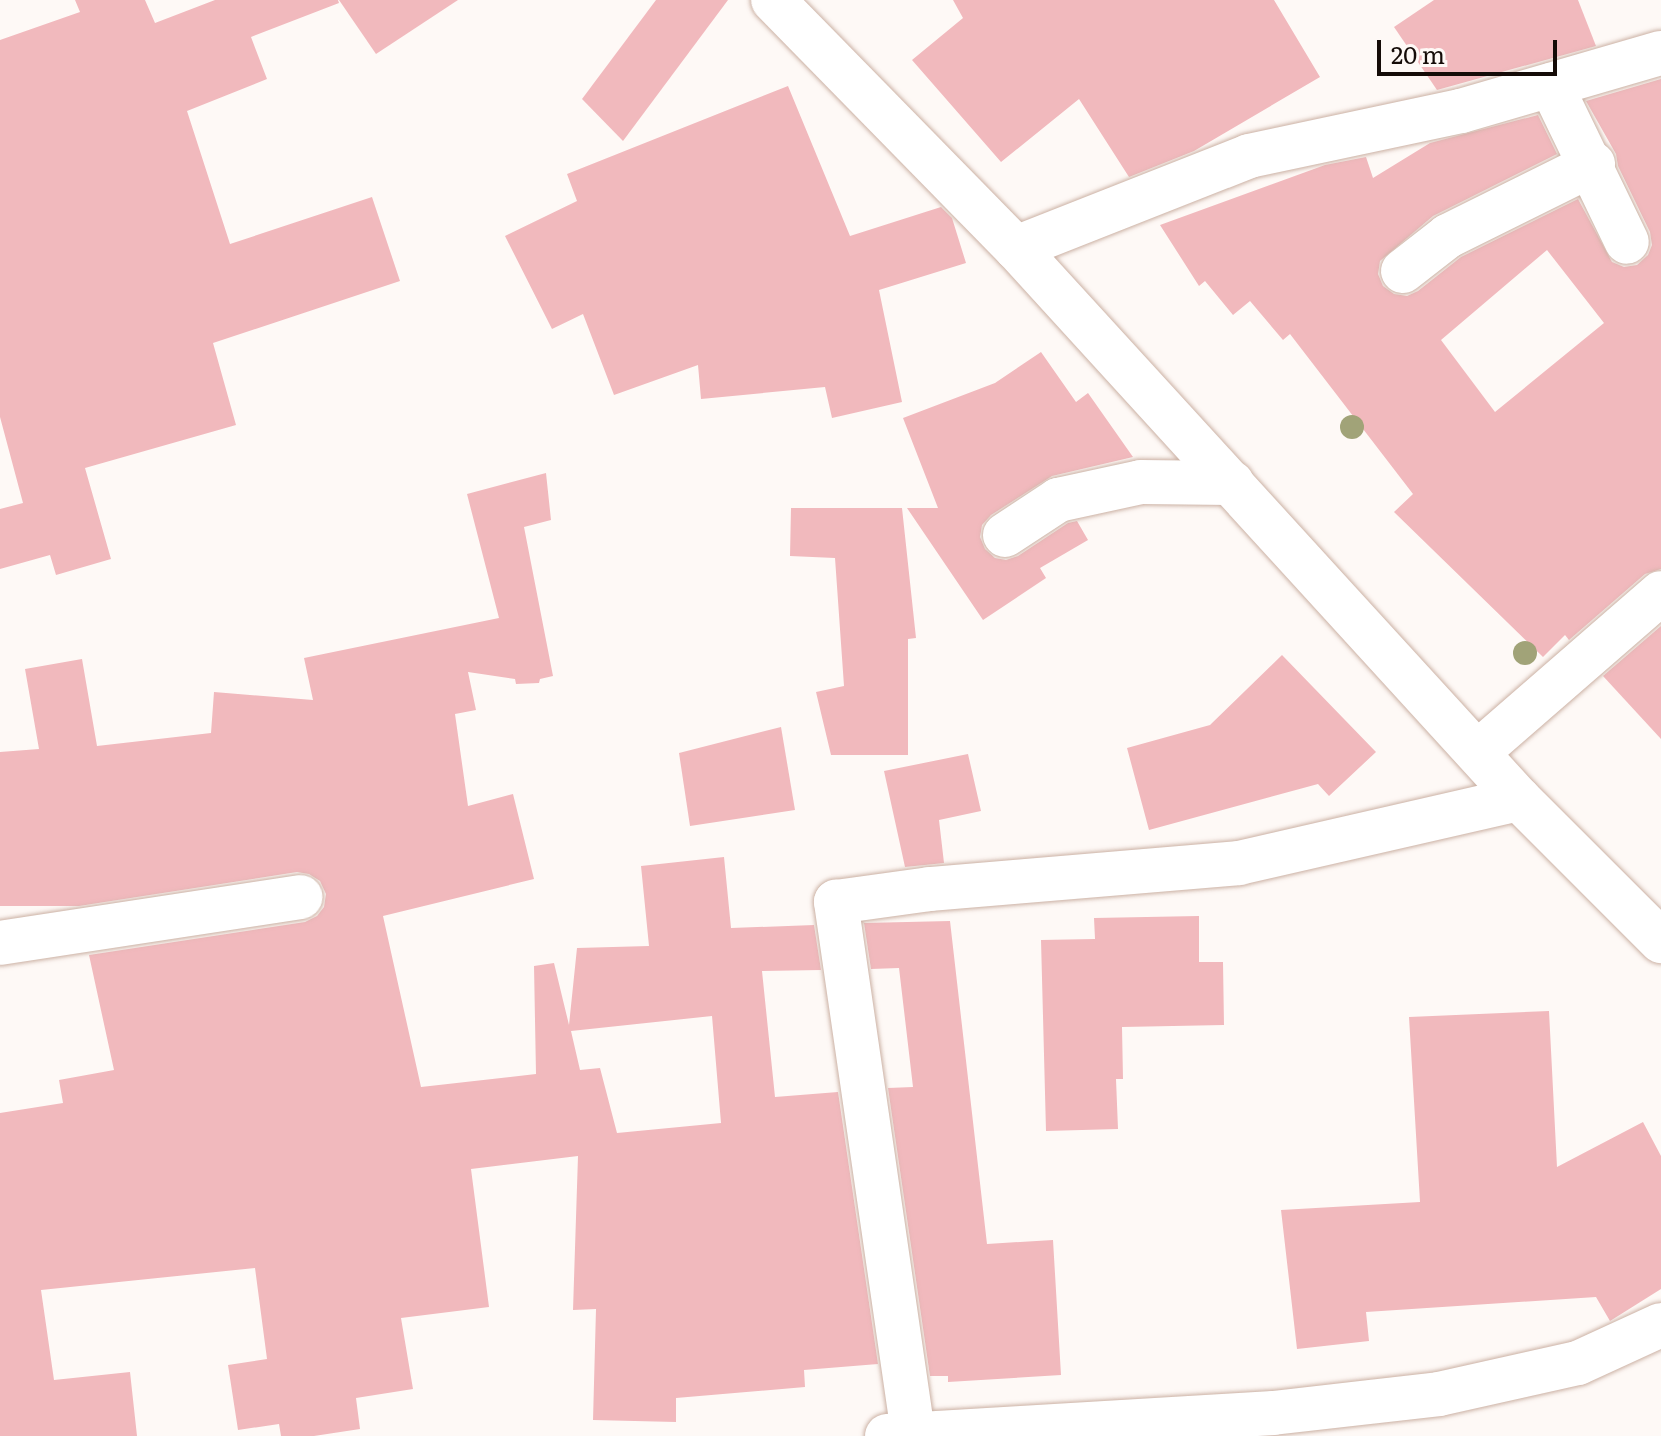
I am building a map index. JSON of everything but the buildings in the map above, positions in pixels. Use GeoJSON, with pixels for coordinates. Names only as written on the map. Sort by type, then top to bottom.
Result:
{"type":"FeatureCollection","features":[{"type":"Feature","properties":{"kind":"street"},"geometry":{"type":"LineString","coordinates":[[773,0],[1016,248],[1519,799],[1661,941]]}},
{"type":"Feature","properties":{"kind":"street"},"geometry":{"type":"LineString","coordinates":[[1016,248],[1249,156],[1461,111],[1661,53]]}},
{"type":"Feature","properties":{"kind":"street"},"geometry":{"type":"LineString","coordinates":[[1551,85],[1593,164],[1627,242]]}},
{"type":"Feature","properties":{"kind":"street"},"geometry":{"type":"LineString","coordinates":[[1403,271],[1448,236],[1593,164]]}},
{"type":"Feature","properties":{"kind":"street"},"geometry":{"type":"LineString","coordinates":[[1005,535],[1058,500],[1141,482],[1232,483]]}},
{"type":"Feature","properties":{"kind":"street"},"geometry":{"type":"LineString","coordinates":[[1478,752],[1661,593]]}},
{"type":"Feature","properties":{"kind":"street"},"geometry":{"type":"LineString","coordinates":[[1519,799],[1239,863],[930,889],[836,902],[900,1434],[1273,1413],[1439,1394],[1578,1363],[1661,1325]]}},
{"type":"Feature","properties":{"kind":"street"},"geometry":{"type":"LineString","coordinates":[[0,943],[301,897]]}}]}
